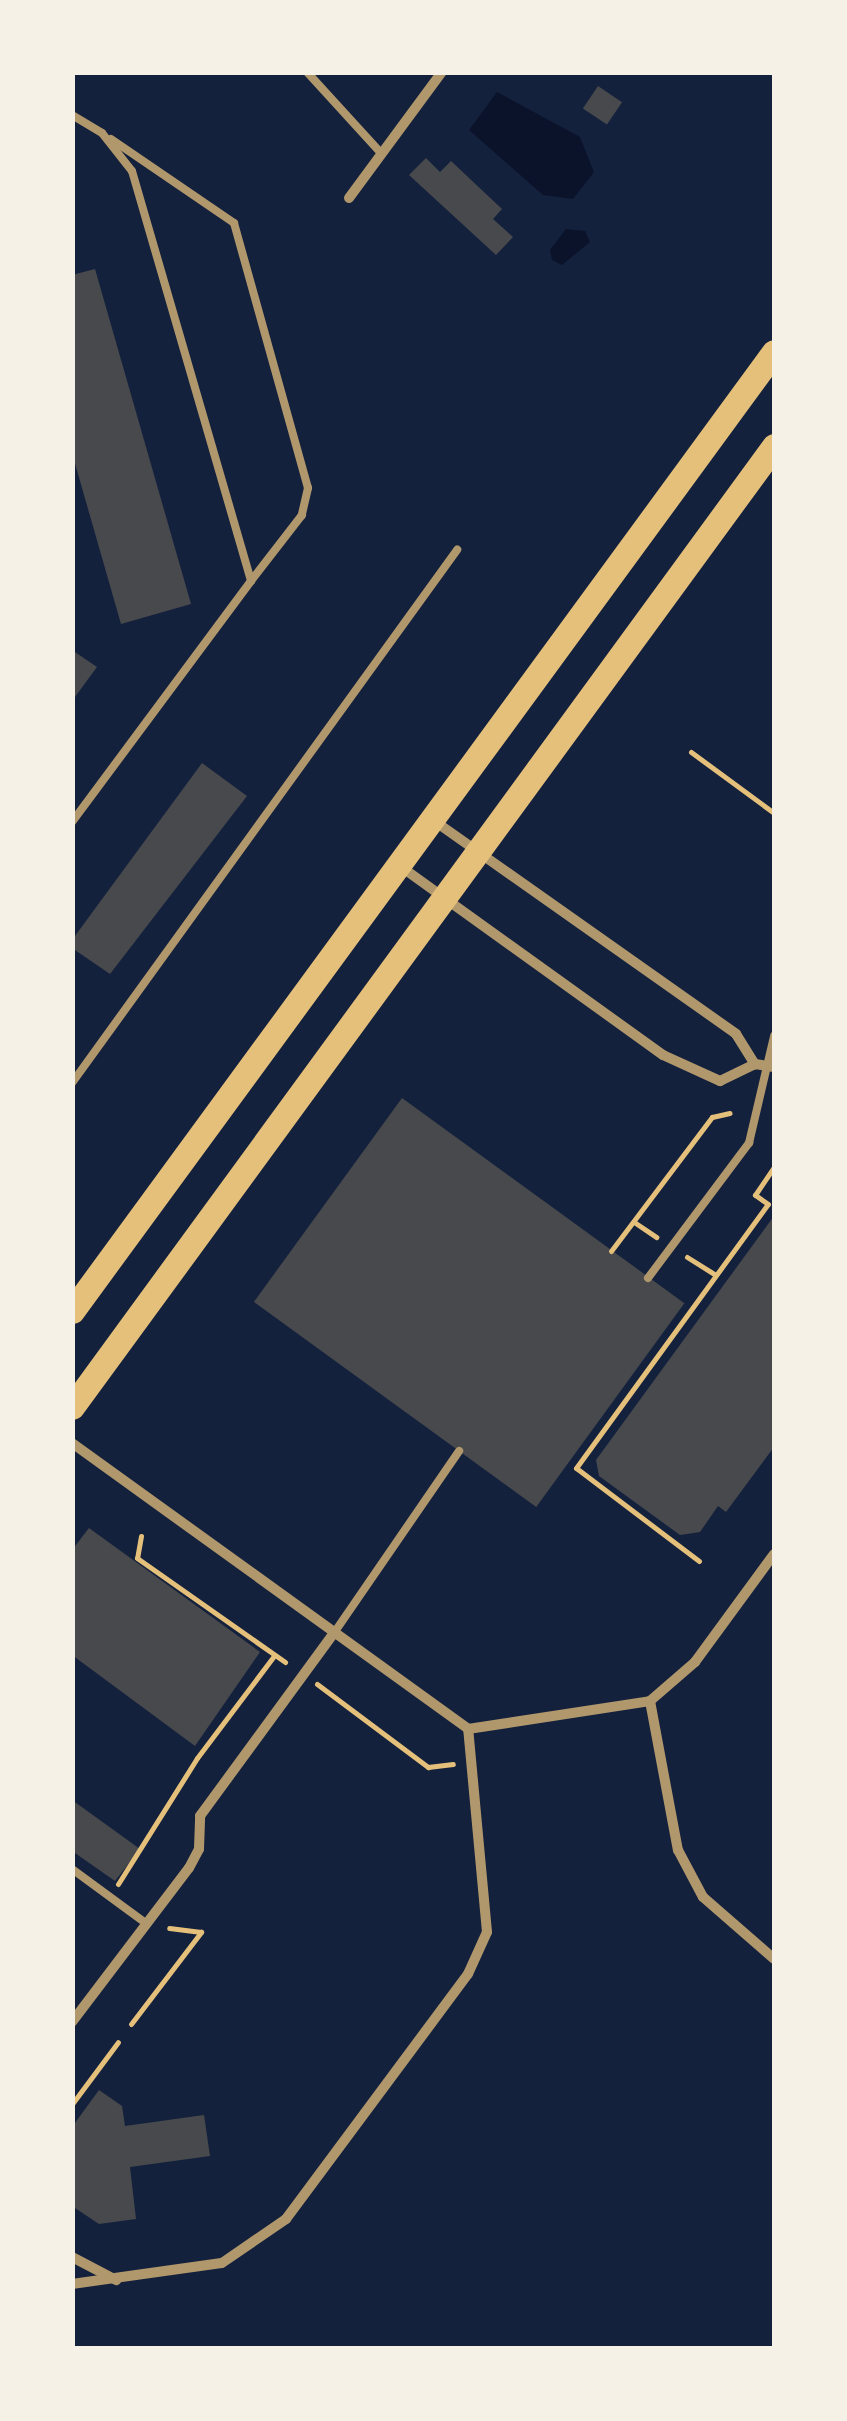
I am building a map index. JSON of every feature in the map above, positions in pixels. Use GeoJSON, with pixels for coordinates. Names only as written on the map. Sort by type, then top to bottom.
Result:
{"type":"FeatureCollection","features":[{"type":"Feature","properties":{"kind":"main road"},"geometry":{"type":"LineString","coordinates":[[72,1311],[774,352]]}},
{"type":"Feature","properties":{"kind":"main road"},"geometry":{"type":"LineString","coordinates":[[72,1407],[774,446]]}},
{"type":"Feature","properties":{"kind":"street"},"geometry":{"type":"LineString","coordinates":[[349,198],[442,72]]}},
{"type":"Feature","properties":{"kind":"street"},"geometry":{"type":"LineString","coordinates":[[432,820],[736,1034],[755,1064]]}},
{"type":"Feature","properties":{"kind":"street"},"geometry":{"type":"LineString","coordinates":[[399,865],[663,1055],[720,1081],[755,1064],[772,1067]]}},
{"type":"Feature","properties":{"kind":"street"},"geometry":{"type":"LineString","coordinates":[[72,1443],[468,1729],[650,1701],[696,1662],[774,1554]]}},
{"type":"Feature","properties":{"kind":"street"},"geometry":{"type":"LineString","coordinates":[[72,2022],[195,1858],[200,1816],[334,1632]]}},
{"type":"Feature","properties":{"kind":"street"},"geometry":{"type":"LineString","coordinates":[[650,1701],[678,1850],[704,1897],[774,1959]]}},
{"type":"Feature","properties":{"kind":"street"},"geometry":{"type":"LineString","coordinates":[[72,2284],[117,2281],[222,2263],[286,2219],[468,1974],[486,1932],[468,1729]]}},
{"type":"Feature","properties":{"kind":"street"},"geometry":{"type":"LineString","coordinates":[[72,2257],[117,2281]]}},
{"type":"Feature","properties":{"kind":"lane"},"geometry":{"type":"LineString","coordinates":[[307,72],[382,154]]}},
{"type":"Feature","properties":{"kind":"lane"},"geometry":{"type":"LineString","coordinates":[[72,114],[234,223],[308,488],[302,514],[72,822]]}},
{"type":"Feature","properties":{"kind":"lane"},"geometry":{"type":"LineString","coordinates":[[102,134],[132,171],[251,581]]}},
{"type":"Feature","properties":{"kind":"lane"},"geometry":{"type":"LineString","coordinates":[[72,1082],[458,550]]}},
{"type":"Feature","properties":{"kind":"lane"},"geometry":{"type":"LineString","coordinates":[[648,1278],[749,1143],[772,1067],[774,1036]]}},
{"type":"Feature","properties":{"kind":"lane"},"geometry":{"type":"LineString","coordinates":[[334,1632],[459,1451]]}},
{"type":"Feature","properties":{"kind":"lane"},"geometry":{"type":"LineString","coordinates":[[72,1869],[147,1924]]}},
{"type":"Feature","properties":{"kind":"path"},"geometry":{"type":"LineString","coordinates":[[691,752],[774,813]]}},
{"type":"Feature","properties":{"kind":"path"},"geometry":{"type":"LineString","coordinates":[[611,1251],[712,1117],[730,1114]]}},
{"type":"Feature","properties":{"kind":"path"},"geometry":{"type":"LineString","coordinates":[[699,1561],[576,1468],[768,1204],[755,1194],[774,1168]]}},
{"type":"Feature","properties":{"kind":"path"},"geometry":{"type":"LineString","coordinates":[[634,1222],[656,1236]]}},
{"type":"Feature","properties":{"kind":"path"},"geometry":{"type":"LineString","coordinates":[[687,1256],[716,1275]]}},
{"type":"Feature","properties":{"kind":"path"},"geometry":{"type":"LineString","coordinates":[[140,1536],[137,1558],[285,1662]]}},
{"type":"Feature","properties":{"kind":"path"},"geometry":{"type":"LineString","coordinates":[[125,1893],[116,1886],[198,1758],[274,1656]]}},
{"type":"Feature","properties":{"kind":"path"},"geometry":{"type":"LineString","coordinates":[[315,1682],[428,1767],[453,1764]]}},
{"type":"Feature","properties":{"kind":"path"},"geometry":{"type":"LineString","coordinates":[[131,2024],[201,1932],[168,1927]]}},
{"type":"Feature","properties":{"kind":"path"},"geometry":{"type":"LineString","coordinates":[[72,2104],[118,2042]]}},
{"type":"Feature","properties":{"kind":"water"},"geometry":{"type":"Polygon","coordinates":[[[497,92],[580,137],[594,172],[573,199],[543,195],[469,130],[497,92]]]}},
{"type":"Feature","properties":{"kind":"water"},"geometry":{"type":"Polygon","coordinates":[[[566,229],[585,231],[590,242],[562,265],[552,260],[550,250],[566,229]]]}},
{"type":"Feature","properties":{"kind":"building"},"geometry":{"type":"Polygon","coordinates":[[[598,86],[622,102],[607,125],[583,108],[598,86]]]}},
{"type":"Feature","properties":{"kind":"building"},"geometry":{"type":"Polygon","coordinates":[[[426,158],[440,172],[451,161],[502,209],[493,219],[513,237],[496,255],[409,175],[426,158]]]}},
{"type":"Feature","properties":{"kind":"building"},"geometry":{"type":"Polygon","coordinates":[[[95,269],[191,604],[121,624],[72,453],[72,275],[95,269]]]}},
{"type":"Feature","properties":{"kind":"building"},"geometry":{"type":"Polygon","coordinates":[[[72,650],[97,667],[72,701],[72,650]]]}},
{"type":"Feature","properties":{"kind":"building"},"geometry":{"type":"Polygon","coordinates":[[[202,763],[247,796],[110,974],[72,948],[72,940],[202,763]]]}},
{"type":"Feature","properties":{"kind":"building"},"geometry":{"type":"Polygon","coordinates":[[[402,1098],[684,1303],[536,1507],[254,1302],[402,1098]]]}},
{"type":"Feature","properties":{"kind":"building"},"geometry":{"type":"Polygon","coordinates":[[[774,1216],[774,1447],[726,1512],[718,1506],[700,1532],[680,1535],[599,1476],[596,1460],[774,1216]]]}},
{"type":"Feature","properties":{"kind":"building"},"geometry":{"type":"Polygon","coordinates":[[[89,1528],[260,1652],[195,1746],[72,1655],[72,1550],[89,1528]]]}},
{"type":"Feature","properties":{"kind":"building"},"geometry":{"type":"Polygon","coordinates":[[[72,1800],[140,1849],[115,1881],[72,1851],[72,1800]]]}},
{"type":"Feature","properties":{"kind":"building"},"geometry":{"type":"Polygon","coordinates":[[[99,2090],[122,2106],[125,2126],[204,2115],[210,2156],[130,2167],[136,2219],[99,2224],[72,2206],[72,2127],[99,2090]]]}}]}
